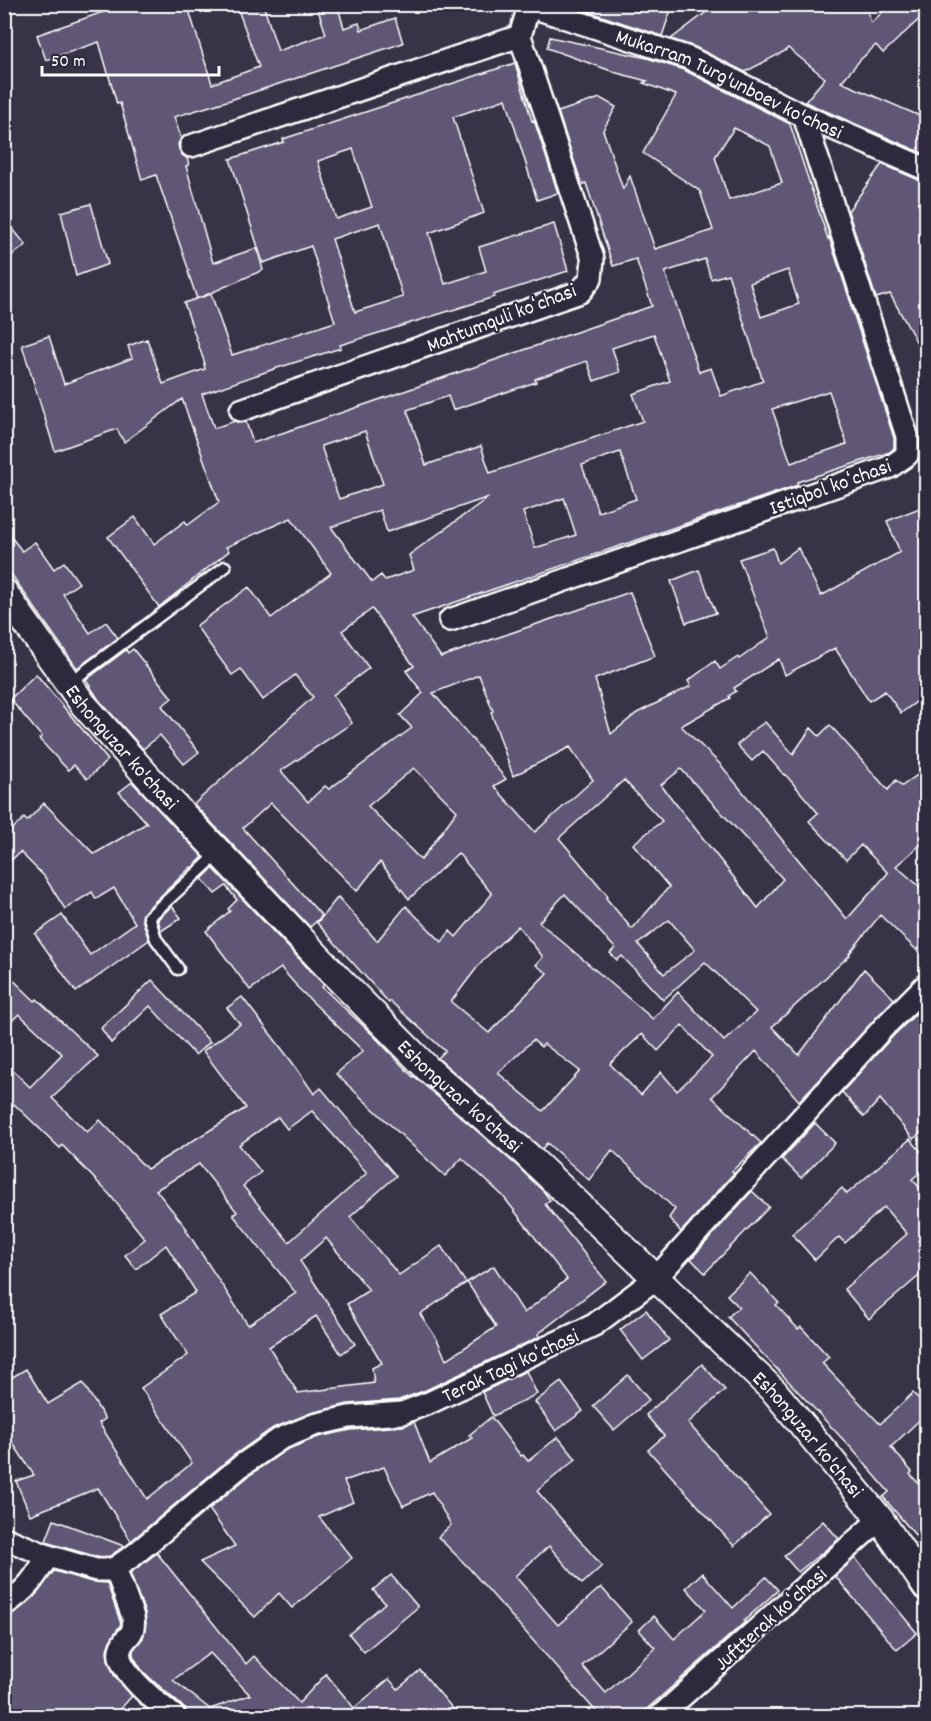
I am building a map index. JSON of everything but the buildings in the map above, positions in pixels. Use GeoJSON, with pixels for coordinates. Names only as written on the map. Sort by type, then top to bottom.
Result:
{"type":"FeatureCollection","features":[{"type":"Feature","properties":{"kind":"street"},"geometry":{"type":"LineString","coordinates":[[191,146],[520,36],[528,5]]}},
{"type":"Feature","properties":{"kind":"street","name":"Mukarram Turg'unboev ko'chasi"},"geometry":{"type":"LineString","coordinates":[[528,5],[689,58],[804,116],[927,169]]}},
{"type":"Feature","properties":{"kind":"street","name":"Mahtumquli koʻchasi"},"geometry":{"type":"LineString","coordinates":[[242,410],[580,292],[591,278],[593,259],[520,36]]}},
{"type":"Feature","properties":{"kind":"street","name":"Istiqbol koʻchasi"},"geometry":{"type":"LineString","coordinates":[[450,620],[890,467],[907,455],[908,436],[804,116]]}},
{"type":"Feature","properties":{"kind":"street","name":"Eshonguzar ko'chasi"},"geometry":{"type":"LineString","coordinates":[[4,592],[83,704],[219,853],[428,1069],[526,1154],[775,1392],[880,1519],[927,1587]]}},
{"type":"Feature","properties":{"kind":"street","name":"Terak Tagi koʻchasi"},"geometry":{"type":"LineString","coordinates":[[115,1568],[243,1465],[280,1439],[314,1425],[350,1417],[402,1413],[431,1402],[594,1325],[655,1279],[885,1026],[927,985]]}},
{"type":"Feature","properties":{"kind":"street","name":"Juftterak koʻchasi"},"geometry":{"type":"LineString","coordinates":[[660,1716],[880,1519]]}},
{"type":"Feature","properties":{"kind":"street"},"geometry":{"type":"LineString","coordinates":[[4,1538],[48,1556],[96,1570],[115,1568],[134,1624],[131,1635],[120,1649],[123,1664],[141,1686],[174,1716]]}},
{"type":"Feature","properties":{"kind":"street"},"geometry":{"type":"LineString","coordinates":[[4,1605],[31,1582],[48,1556]]}},
{"type":"Feature","properties":{"kind":"lane"},"geometry":{"type":"LineString","coordinates":[[69,684],[225,567]]}},
{"type":"Feature","properties":{"kind":"lane"},"geometry":{"type":"LineString","coordinates":[[178,969],[156,939],[149,917],[219,853]]}}]}
